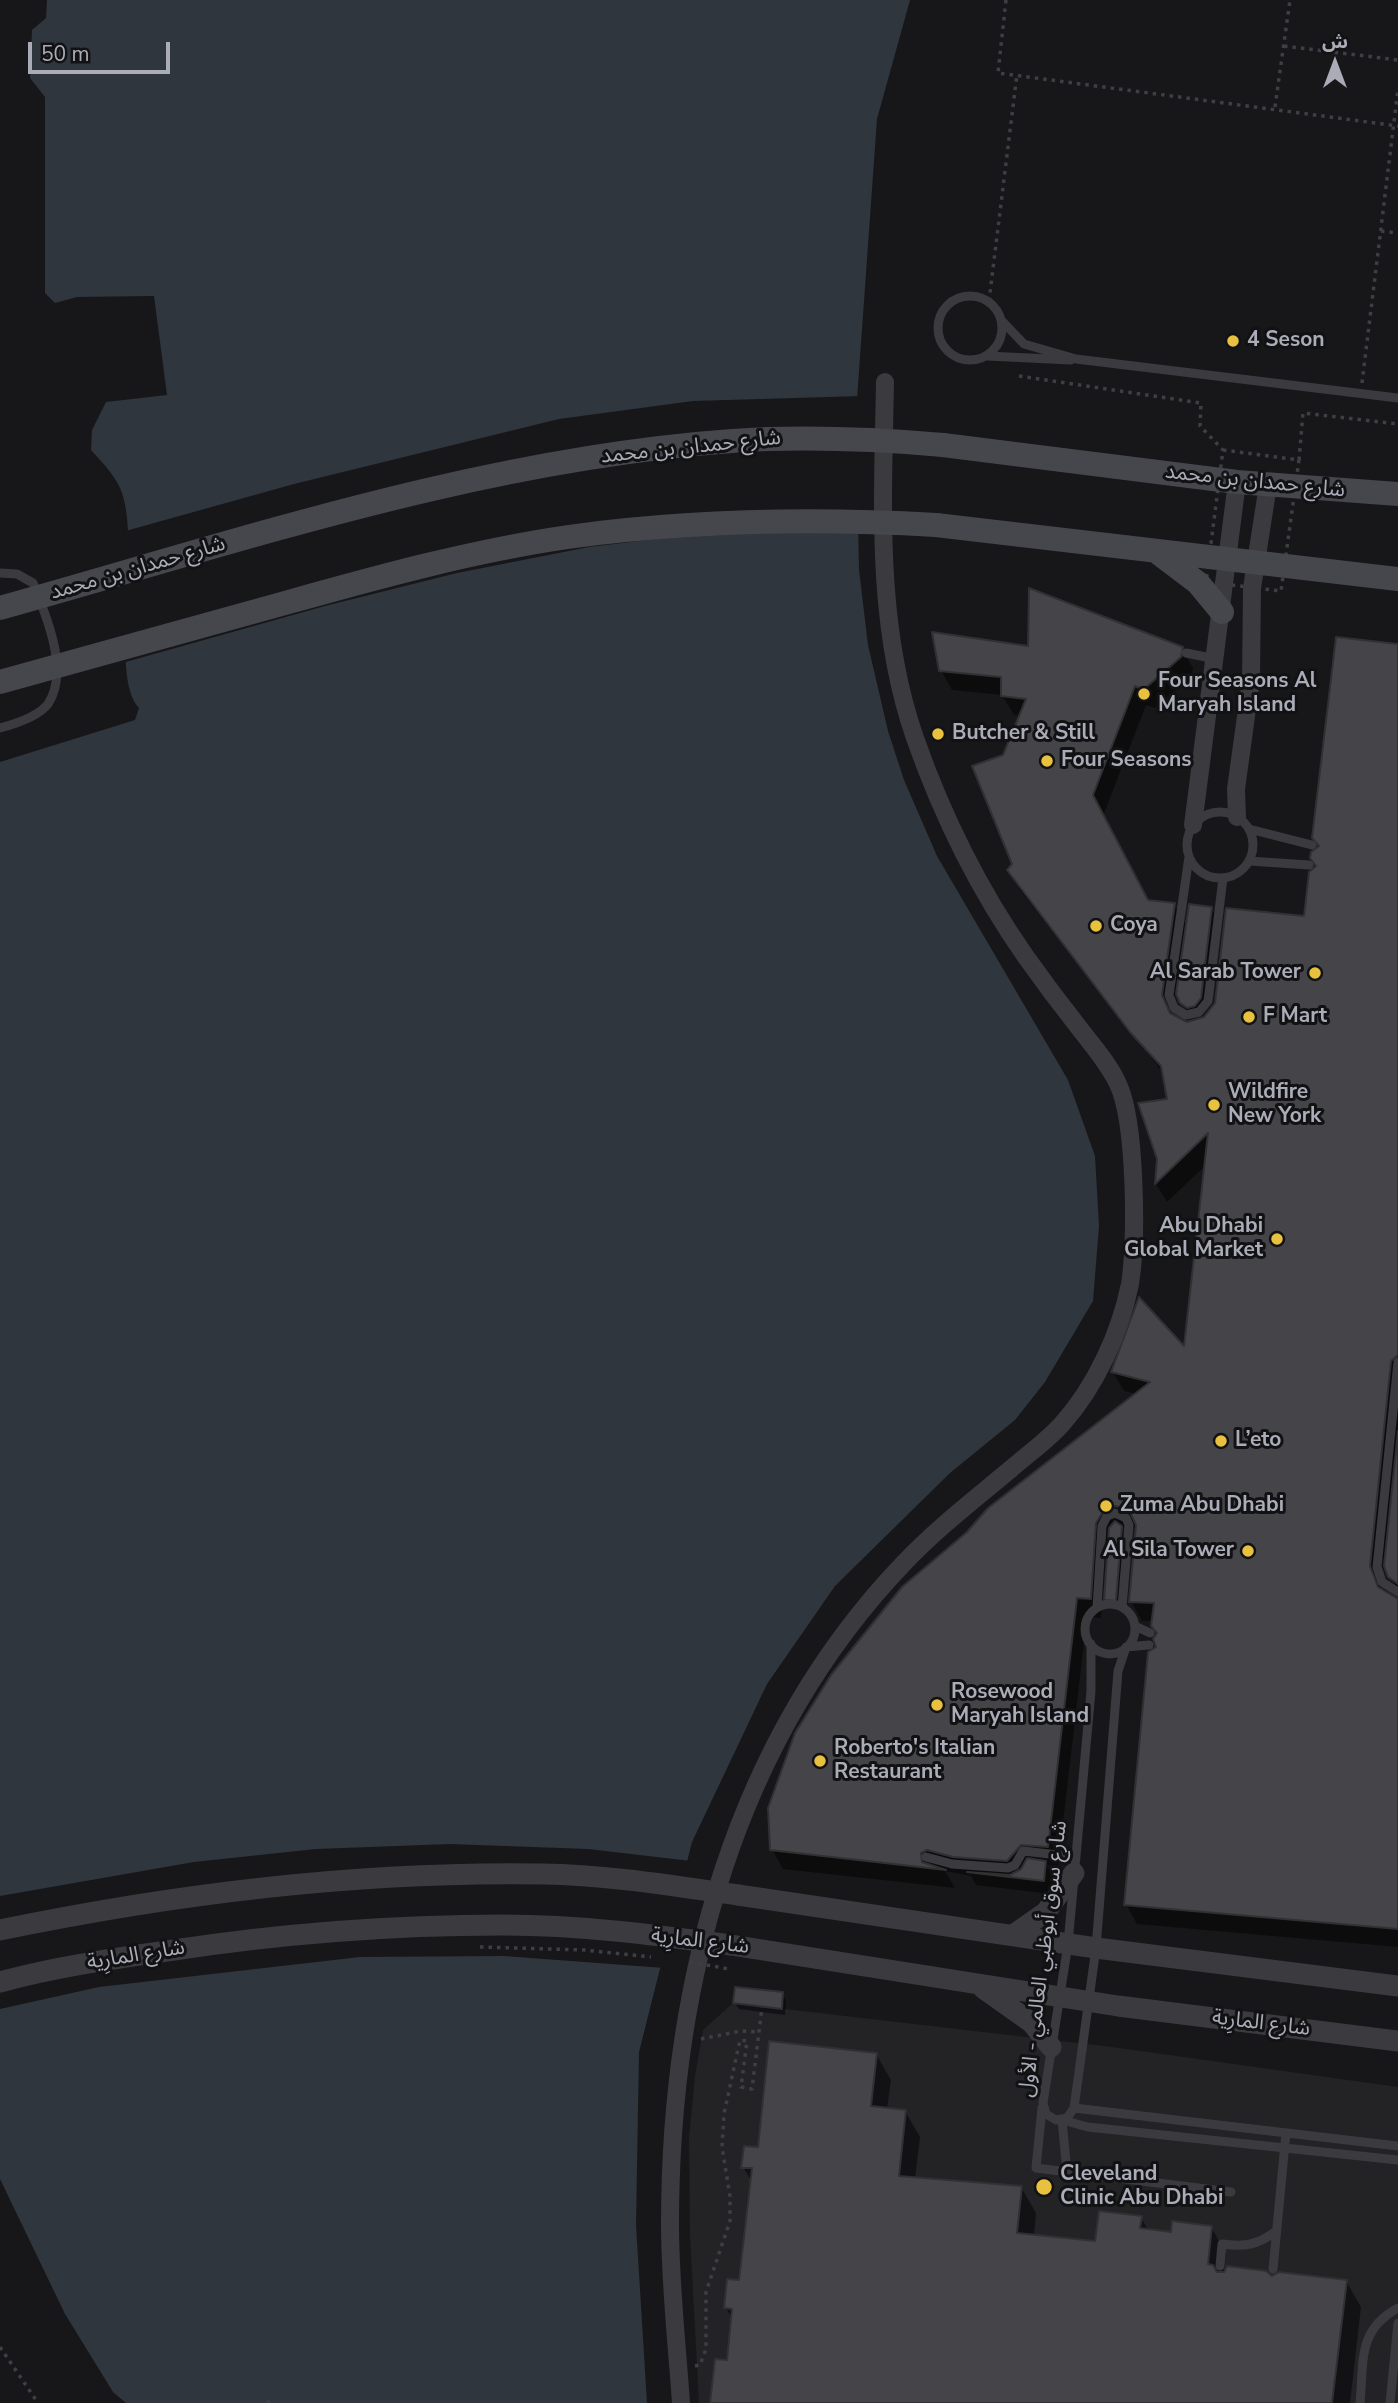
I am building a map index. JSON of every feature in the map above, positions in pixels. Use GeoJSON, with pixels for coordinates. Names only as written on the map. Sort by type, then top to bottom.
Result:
{"type":"FeatureCollection","features":[{"type":"Feature","properties":{"kind":"main road","name":"شارع حمدان بن محمد"},"geometry":{"type":"LineString","coordinates":[[0,608],[421,491],[548,465],[682,445],[783,438],[888,440],[1237,482],[1398,494]]}},
{"type":"Feature","properties":{"kind":"main road"},"geometry":{"type":"LineString","coordinates":[[0,682],[407,570],[512,547],[618,530],[732,521],[846,520],[936,525],[1398,579]]}},
{"type":"Feature","properties":{"kind":"main road"},"geometry":{"type":"LineString","coordinates":[[1153,550],[1184,571],[1222,612]]}},
{"type":"Feature","properties":{"kind":"street"},"geometry":{"type":"LineString","coordinates":[[681,2403],[672,2281],[671,2174],[685,2038],[707,1921],[726,1856],[758,1777],[781,1730],[837,1642],[905,1562],[943,1526],[1049,1437],[1073,1410],[1115,1334],[1127,1296],[1134,1254],[1128,1117],[1119,1086],[1103,1059],[1013,938],[982,888],[943,808],[914,733],[895,663],[885,584],[885,382]]}},
{"type":"Feature","properties":{"kind":"street"},"geometry":{"type":"LineString","coordinates":[[1193,825],[1237,482]]}},
{"type":"Feature","properties":{"kind":"street"},"geometry":{"type":"LineString","coordinates":[[1243,823],[1236,789],[1250,699],[1250,608],[1268,485]]}},
{"type":"Feature","properties":{"kind":"street"},"geometry":{"type":"LineString","coordinates":[[1013,1935],[1046,1912],[1075,1865]]}},
{"type":"Feature","properties":{"kind":"street"},"geometry":{"type":"LineString","coordinates":[[0,1930],[99,1910],[333,1879],[545,1874],[665,1885],[1096,1948],[1398,1986]]}},
{"type":"Feature","properties":{"kind":"street","name":"شارع المارِية"},"geometry":{"type":"LineString","coordinates":[[0,1982],[98,1961],[229,1942],[360,1930],[506,1925],[656,1935],[1088,2002],[1398,2041]]}},
{"type":"Feature","properties":{"kind":"street"},"geometry":{"type":"LineString","coordinates":[[976,1984],[1020,2012],[1051,2048]]}},
{"type":"Feature","properties":{"kind":"lane"},"geometry":{"type":"LineString","coordinates":[[1076,359],[1059,361],[986,356],[970,360],[953,355],[941,343],[938,326],[943,310],[956,299],[973,296],[989,301],[1002,321],[1024,344],[1076,359],[1398,398]]}},
{"type":"Feature","properties":{"kind":"lane"},"geometry":{"type":"LineString","coordinates":[[986,356],[998,345],[1002,321]]}},
{"type":"Feature","properties":{"kind":"lane"},"geometry":{"type":"LineString","coordinates":[[0,573],[17,574],[33,583],[49,629],[56,671],[47,705],[33,716],[0,728]]}},
{"type":"Feature","properties":{"kind":"lane"},"geometry":{"type":"LineString","coordinates":[[1186,653],[1216,659]]}},
{"type":"Feature","properties":{"kind":"lane"},"geometry":{"type":"LineString","coordinates":[[1223,878],[1208,1001],[1199,1012],[1186,1015],[1174,1008],[1169,995],[1189,857],[1188,835],[1193,825],[1209,814],[1228,813],[1243,823],[1312,845]]}},
{"type":"Feature","properties":{"kind":"lane"},"geometry":{"type":"LineString","coordinates":[[1189,857],[1202,873],[1223,878],[1233,876],[1249,861],[1253,839],[1243,823]]}},
{"type":"Feature","properties":{"kind":"lane"},"geometry":{"type":"LineString","coordinates":[[1249,861],[1309,865]]}},
{"type":"Feature","properties":{"kind":"lane"},"geometry":{"type":"LineString","coordinates":[[1398,1362],[1377,1567],[1382,1582],[1398,1592]]}},
{"type":"Feature","properties":{"kind":"lane","name":"شارع سوق أبوظبي العالمي - الأول"},"geometry":{"type":"LineString","coordinates":[[1073,2108],[1062,2120],[1046,2114],[1043,2103],[1068,1944],[1091,1691],[1091,1644],[1086,1629],[1087,1620],[1097,1608],[1102,1526],[1107,1516],[1115,1513],[1126,1518],[1129,1525],[1122,1607]]}},
{"type":"Feature","properties":{"kind":"lane"},"geometry":{"type":"LineString","coordinates":[[1097,1608],[1114,1604],[1122,1607],[1129,1612],[1135,1626],[1117,1679],[1096,1948],[1073,2108],[1398,2146]]}},
{"type":"Feature","properties":{"kind":"lane"},"geometry":{"type":"LineString","coordinates":[[1135,1626],[1150,1633]]}},
{"type":"Feature","properties":{"kind":"lane"},"geometry":{"type":"LineString","coordinates":[[1091,1644],[1104,1653],[1149,1645]]}},
{"type":"Feature","properties":{"kind":"lane"},"geometry":{"type":"LineString","coordinates":[[926,1857],[963,1865],[1008,1868],[1016,1865],[1023,1851],[1075,1865]]}},
{"type":"Feature","properties":{"kind":"lane"},"geometry":{"type":"LineString","coordinates":[[1043,2103],[1036,2168],[1231,2192]]}},
{"type":"Feature","properties":{"kind":"lane"},"geometry":{"type":"LineString","coordinates":[[1067,2172],[1062,2120],[1088,2127],[1398,2160]]}},
{"type":"Feature","properties":{"kind":"lane"},"geometry":{"type":"LineString","coordinates":[[1273,2269],[1286,2133]]}},
{"type":"Feature","properties":{"kind":"lane"},"geometry":{"type":"LineString","coordinates":[[1220,2266],[1223,2245],[1246,2247],[1261,2243],[1275,2232]]}},
{"type":"Feature","properties":{"kind":"lane"},"geometry":{"type":"LineString","coordinates":[[1360,2403],[1371,2329],[1381,2317],[1398,2308]]}},
{"type":"Feature","properties":{"kind":"lane"},"geometry":{"type":"LineString","coordinates":[[1390,2403],[1398,2323]]}},
{"type":"Feature","properties":{"kind":"path"},"geometry":{"type":"LineString","coordinates":[[1006,0],[998,73],[1275,107],[1396,126]]}},
{"type":"Feature","properties":{"kind":"path"},"geometry":{"type":"LineString","coordinates":[[1275,107],[1290,0]]}},
{"type":"Feature","properties":{"kind":"path"},"geometry":{"type":"LineString","coordinates":[[1284,46],[1398,60]]}},
{"type":"Feature","properties":{"kind":"path"},"geometry":{"type":"LineString","coordinates":[[989,301],[1017,75]]}},
{"type":"Feature","properties":{"kind":"path"},"geometry":{"type":"LineString","coordinates":[[1360,393],[1396,126],[1398,89]]}},
{"type":"Feature","properties":{"kind":"path"},"geometry":{"type":"LineString","coordinates":[[1381,231],[1398,233]]}},
{"type":"Feature","properties":{"kind":"path"},"geometry":{"type":"LineString","coordinates":[[1019,376],[1202,403],[1200,426],[1223,450]]}},
{"type":"Feature","properties":{"kind":"path"},"geometry":{"type":"LineString","coordinates":[[1299,460],[1303,413],[1398,424]]}},
{"type":"Feature","properties":{"kind":"path"},"geometry":{"type":"LineString","coordinates":[[467,1947],[584,1950],[661,1958]]}},
{"type":"Feature","properties":{"kind":"path"},"geometry":{"type":"LineString","coordinates":[[689,1961],[729,1969]]}},
{"type":"Feature","properties":{"kind":"path"},"geometry":{"type":"LineString","coordinates":[[678,2366],[700,2365],[706,2349],[706,2292],[730,2221],[730,2196],[722,2147],[724,2114],[740,2040],[747,2041],[741,2087],[752,2089],[762,2007]]}},
{"type":"Feature","properties":{"kind":"path"},"geometry":{"type":"LineString","coordinates":[[685,2038],[707,2040],[741,2031],[759,2032]]}},
{"type":"Feature","properties":{"kind":"path"},"geometry":{"type":"LineString","coordinates":[[0,2347],[38,2403]]}},
{"type":"Feature","properties":{"kind":"path"},"geometry":{"type":"LineString","coordinates":[[267,2403],[272,2399]]}},
{"type":"Feature","properties":{"kind":"shaded area"},"geometry":{"type":"Polygon","coordinates":[[[47,0],[910,0],[877,119],[856,413],[859,570],[868,645],[888,731],[904,780],[937,856],[1068,1080],[1095,1156],[1099,1226],[1093,1301],[1045,1382],[1015,1420],[950,1473],[835,1586],[767,1684],[692,1842],[639,2052],[636,2225],[647,2403],[126,2403],[113,2392],[65,2314],[0,2179],[0,762],[135,720],[139,708],[130,691],[126,667],[126,511],[120,488],[91,450],[92,430],[106,402],[167,395],[154,296],[77,297],[55,303],[45,293],[45,97],[30,78],[32,30],[46,18],[47,0]]]}},
{"type":"Feature","properties":{"kind":"shaded area","name":"Cleveland Clinic Abu Dhabi"},"geometry":{"type":"Polygon","coordinates":[[[733,2003],[1112,2047],[1398,2087],[1398,2403],[699,2403],[690,2236],[689,2138],[703,2030],[733,2003]]]}},
{"type":"Feature","properties":{"kind":"pier"},"geometry":{"type":"Polygon","coordinates":[[[861,396],[861,531],[723,531],[589,547],[457,573],[325,606],[122,663],[125,591],[122,532],[294,484],[559,419],[693,401],[861,396]]]}},
{"type":"Feature","properties":{"kind":"pier"},"geometry":{"type":"Polygon","coordinates":[[[450,1844],[588,1849],[691,1861],[664,1968],[504,1956],[360,1957],[99,1987],[0,2009],[0,1896],[194,1862],[316,1849],[450,1844]]]}},
{"type":"Feature","properties":{"kind":"building"},"geometry":{"type":"Polygon","coordinates":[[[1029,588],[1183,647],[1181,657],[1143,690],[1135,686],[1093,795],[1148,900],[1175,903],[1162,995],[1170,1013],[1187,1022],[1204,1017],[1215,1003],[1226,908],[1304,916],[1309,872],[1316,866],[1310,858],[1311,852],[1319,846],[1312,838],[1336,637],[1398,644],[1398,1355],[1391,1361],[1370,1566],[1378,1587],[1398,1599],[1398,1929],[1124,1905],[1148,1652],[1156,1647],[1153,1639],[1157,1633],[1151,1626],[1154,1603],[1129,1602],[1136,1525],[1130,1512],[1116,1506],[1104,1510],[1096,1523],[1091,1599],[1077,1598],[1048,1847],[1021,1845],[1007,1861],[953,1857],[927,1850],[921,1853],[922,1862],[946,1870],[770,1850],[768,1808],[795,1733],[831,1675],[902,1587],[967,1532],[988,1508],[1150,1382],[1111,1372],[1139,1297],[1184,1346],[1208,1133],[1155,1184],[1157,1159],[1138,1103],[1167,1099],[1161,1066],[1130,1032],[1007,870],[1012,864],[972,766],[1003,755],[1026,699],[1001,696],[1001,677],[939,671],[932,632],[1028,646],[1029,588]]]}},
{"type":"Feature","properties":{"kind":"building"},"geometry":{"type":"Polygon","coordinates":[[[1189,904],[1212,907],[1201,998],[1195,1006],[1187,1008],[1180,1003],[1176,994],[1189,904]]]}},
{"type":"Feature","properties":{"kind":"building"},"geometry":{"type":"Polygon","coordinates":[[[1398,1431],[1398,1584],[1388,1577],[1384,1566],[1398,1431]]]}},
{"type":"Feature","properties":{"kind":"building"},"geometry":{"type":"Polygon","coordinates":[[[1115,1521],[1122,1526],[1116,1601],[1104,1600],[1109,1528],[1115,1521]]]}},
{"type":"Feature","properties":{"kind":"building"},"geometry":{"type":"Polygon","coordinates":[[[1027,1858],[1046,1861],[1044,1881],[967,1872],[1010,1875],[1021,1869],[1027,1858]]]}},
{"type":"Feature","properties":{"kind":"building"},"geometry":{"type":"Polygon","coordinates":[[[735,1987],[783,1992],[782,2009],[733,2003],[735,1987]]]}},
{"type":"Feature","properties":{"kind":"building"},"geometry":{"type":"Polygon","coordinates":[[[769,2041],[877,2053],[871,2106],[906,2110],[899,2176],[1022,2186],[1017,2233],[1095,2241],[1099,2211],[1142,2216],[1140,2228],[1171,2232],[1172,2221],[1212,2226],[1208,2264],[1213,2265],[1217,2272],[1224,2272],[1227,2266],[1266,2271],[1272,2276],[1279,2272],[1347,2280],[1332,2403],[710,2403],[715,2359],[727,2360],[732,2309],[724,2308],[727,2279],[739,2280],[752,2168],[741,2168],[744,2146],[758,2147],[769,2041]]]}},
{"type":"Feature","properties":{"kind":"place","name":"4 Seson"},"geometry":{"type":"Point","coordinates":[1233,341]}},
{"type":"Feature","properties":{"kind":"place","name":"Four Seasons Al Maryah Island"},"geometry":{"type":"Point","coordinates":[1144,694]}},
{"type":"Feature","properties":{"kind":"place","name":"Butcher & Still"},"geometry":{"type":"Point","coordinates":[938,734]}},
{"type":"Feature","properties":{"kind":"place","name":"Four Seasons"},"geometry":{"type":"Point","coordinates":[1047,761]}},
{"type":"Feature","properties":{"kind":"place","name":"Coya"},"geometry":{"type":"Point","coordinates":[1096,926]}},
{"type":"Feature","properties":{"kind":"place","name":"Al Sarab Tower"},"geometry":{"type":"Point","coordinates":[1315,973]}},
{"type":"Feature","properties":{"kind":"place","name":"F Mart"},"geometry":{"type":"Point","coordinates":[1249,1017]}},
{"type":"Feature","properties":{"kind":"place","name":"Wildfire New York"},"geometry":{"type":"Point","coordinates":[1214,1105]}},
{"type":"Feature","properties":{"kind":"place","name":"Abu Dhabi Global Market"},"geometry":{"type":"Point","coordinates":[1277,1239]}},
{"type":"Feature","properties":{"kind":"place","name":"L’eto"},"geometry":{"type":"Point","coordinates":[1221,1441]}},
{"type":"Feature","properties":{"kind":"place","name":"Zuma Abu Dhabi"},"geometry":{"type":"Point","coordinates":[1106,1506]}},
{"type":"Feature","properties":{"kind":"place","name":"Al Sila Tower"},"geometry":{"type":"Point","coordinates":[1248,1551]}},
{"type":"Feature","properties":{"kind":"place","name":"Rosewood Maryah Island"},"geometry":{"type":"Point","coordinates":[937,1705]}},
{"type":"Feature","properties":{"kind":"place","name":"Roberto's Italian Restaurant"},"geometry":{"type":"Point","coordinates":[820,1761]}},
{"type":"Feature","properties":{"kind":"place","name":"Cleveland Clinic Abu Dhabi"},"geometry":{"type":"Point","coordinates":[1044,2187]}}]}
